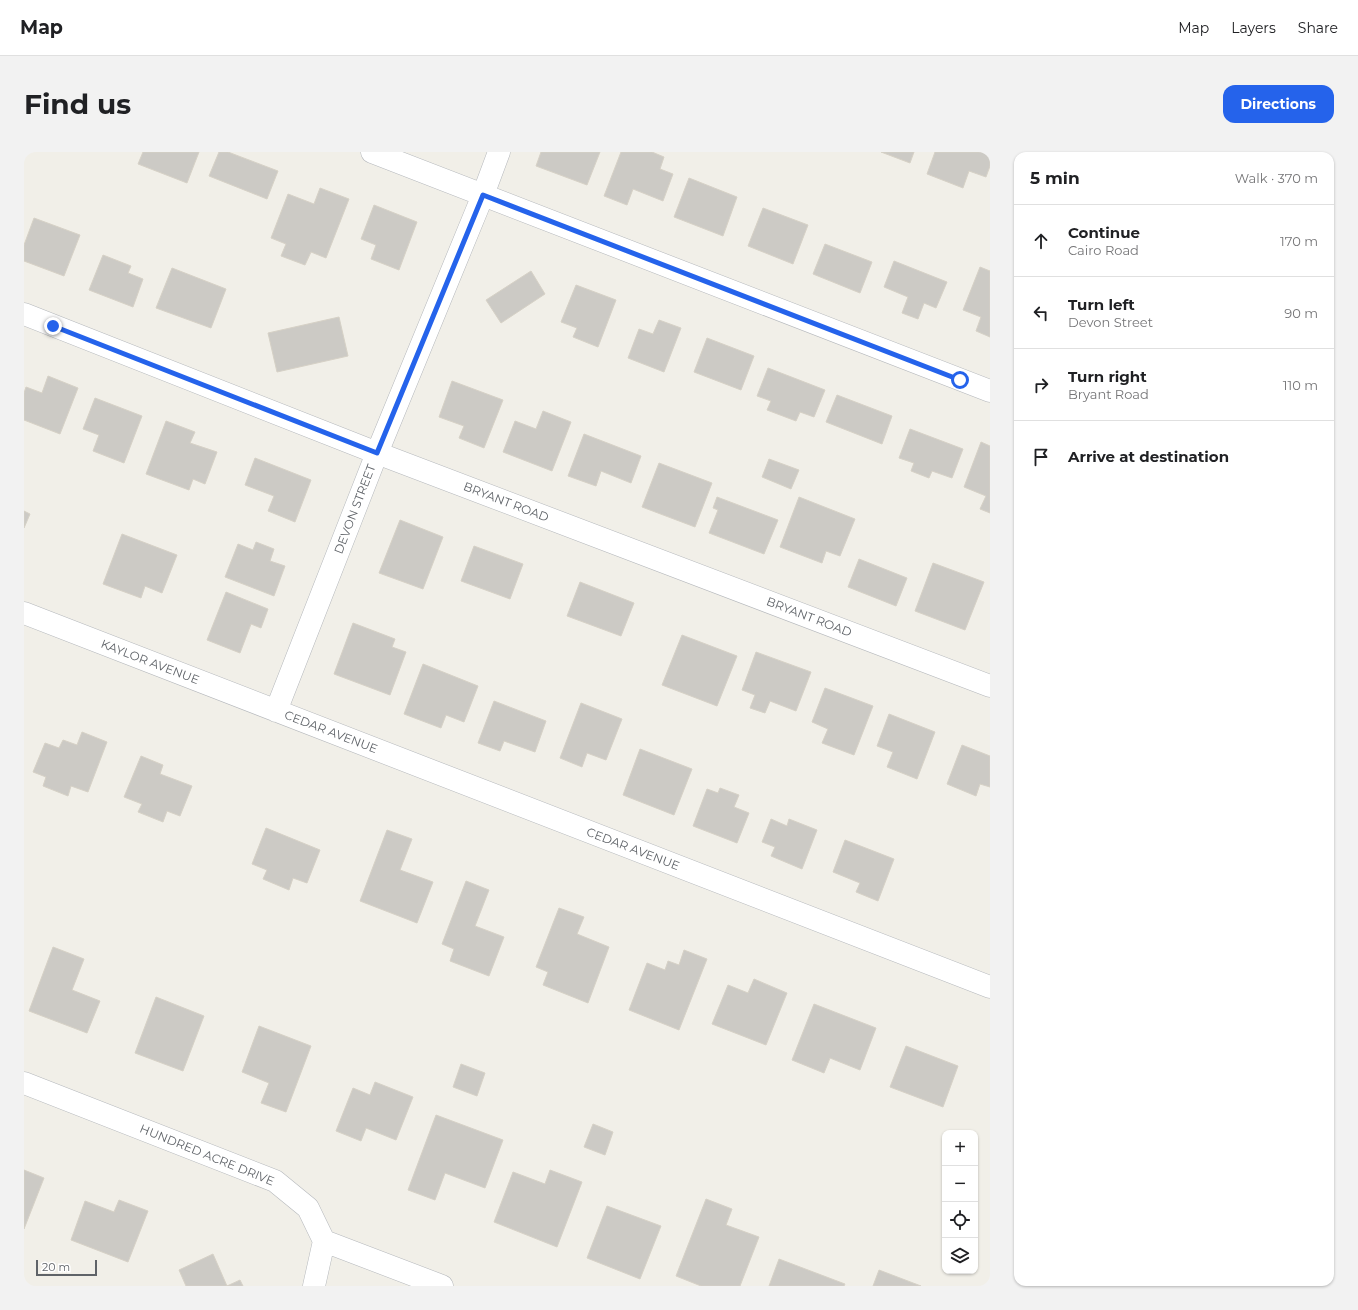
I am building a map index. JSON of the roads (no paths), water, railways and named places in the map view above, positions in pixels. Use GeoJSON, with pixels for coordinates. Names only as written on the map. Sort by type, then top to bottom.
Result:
{"type":"FeatureCollection","features":[{"type":"Feature","properties":{"kind":"street"},"geometry":{"type":"LineString","coordinates":[[372,152],[990,391]]}},
{"type":"Feature","properties":{"kind":"street","name":"DEVON STREET"},"geometry":{"type":"LineString","coordinates":[[276,711],[377,453],[483,195],[499,152]]}},
{"type":"Feature","properties":{"kind":"street","name":"BRYANT ROAD"},"geometry":{"type":"LineString","coordinates":[[24,314],[377,453],[990,686]]}},
{"type":"Feature","properties":{"kind":"street","name":"KAYLOR AVENUE"},"geometry":{"type":"LineString","coordinates":[[24,613],[276,711]]}},
{"type":"Feature","properties":{"kind":"street","name":"CEDAR AVENUE"},"geometry":{"type":"LineString","coordinates":[[276,711],[990,987]]}},
{"type":"Feature","properties":{"kind":"street","name":"HUNDRED ACRE DRIVE"},"geometry":{"type":"LineString","coordinates":[[24,1083],[275,1181],[308,1208],[324,1241]]}},
{"type":"Feature","properties":{"kind":"street"},"geometry":{"type":"LineString","coordinates":[[314,1286],[324,1241],[442,1286]]}}]}
